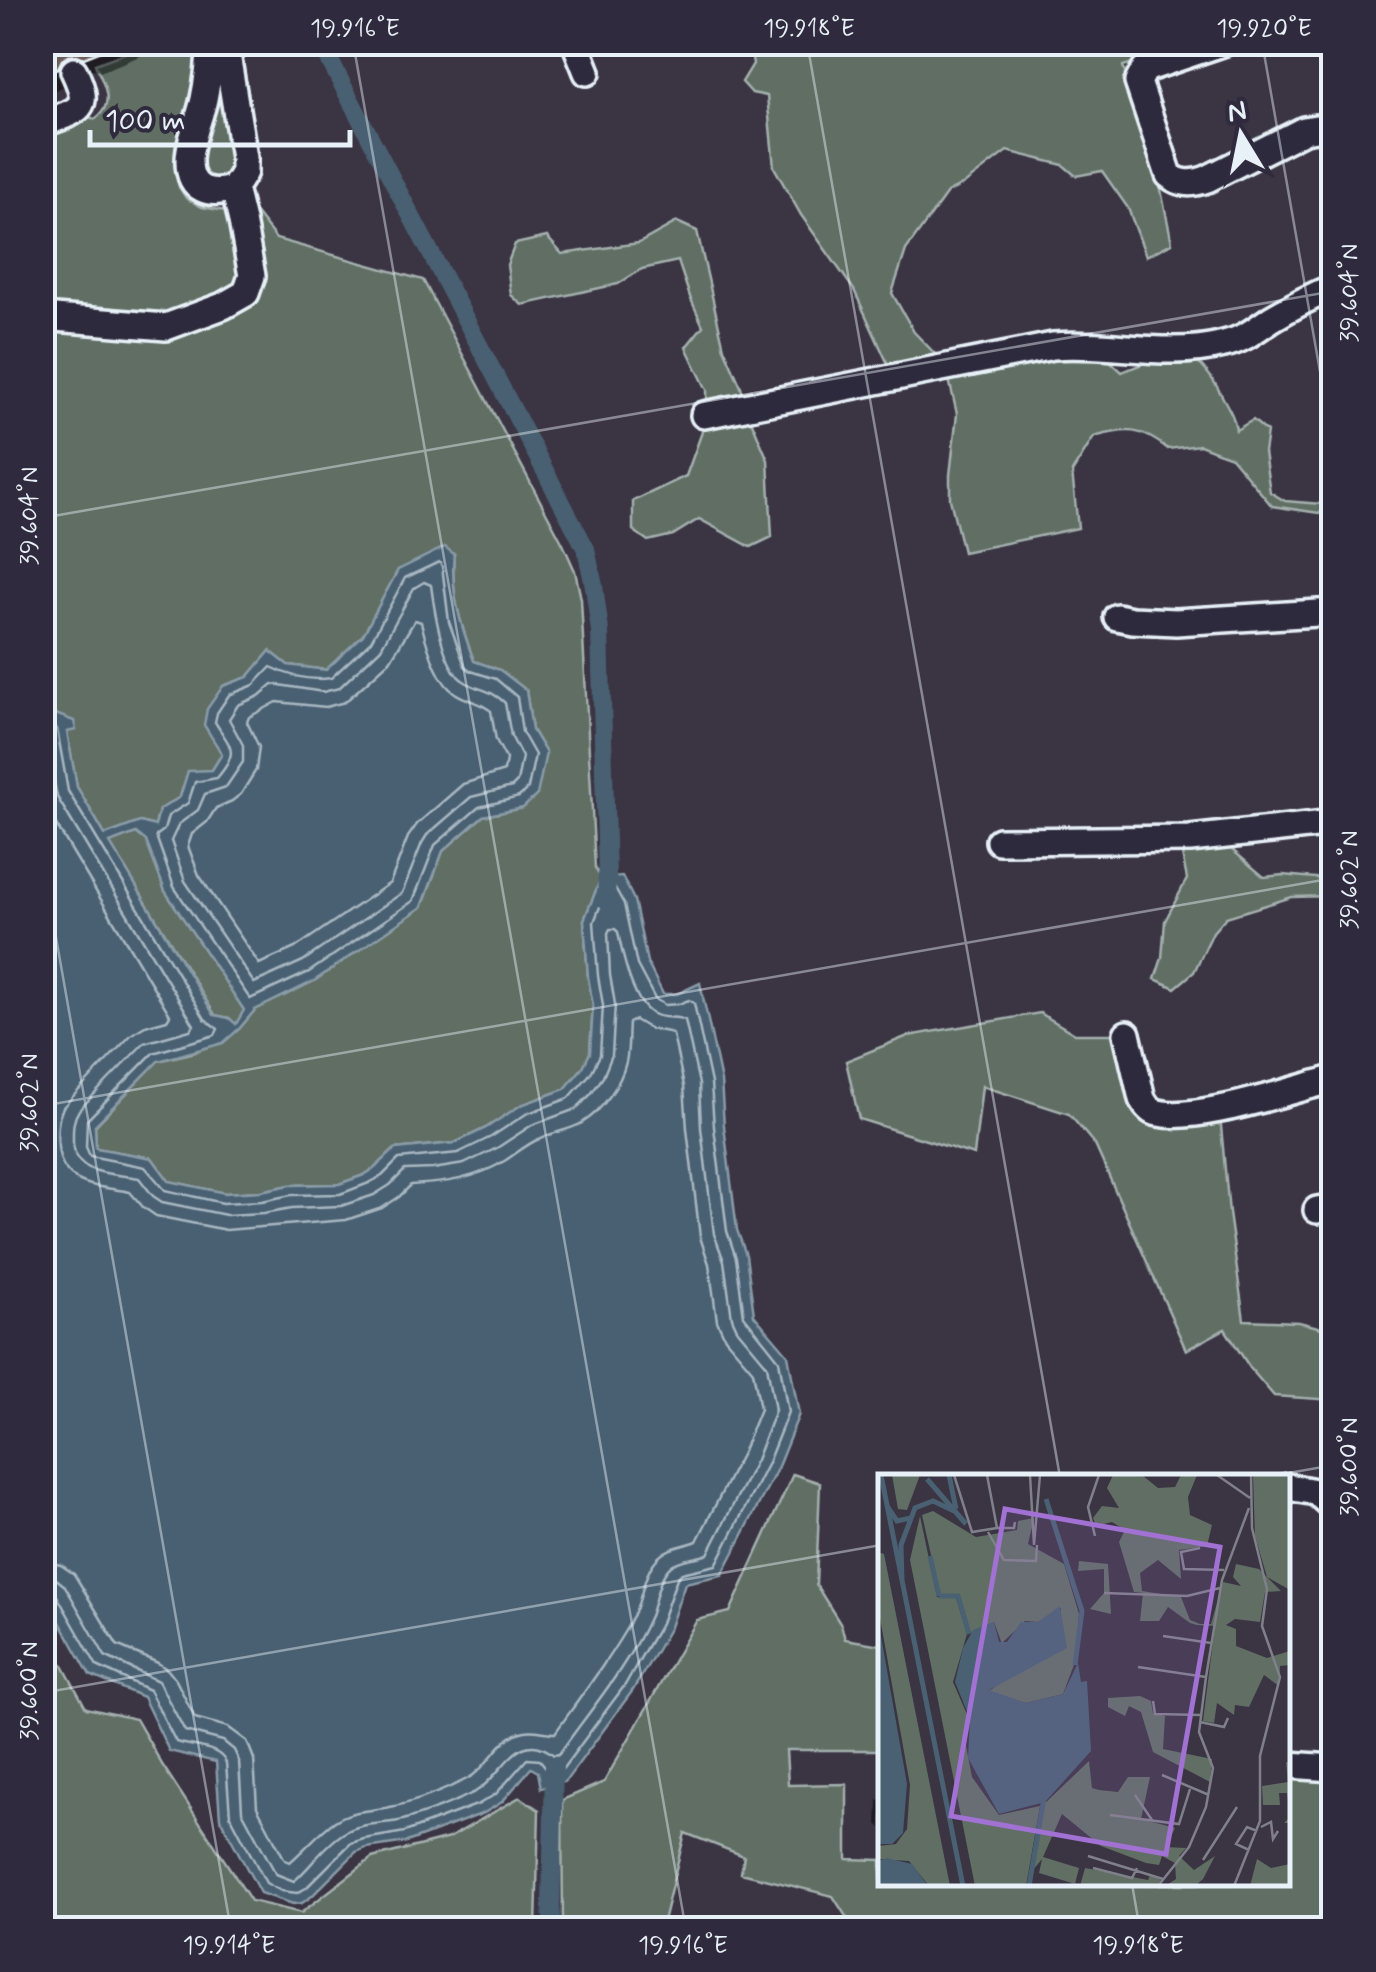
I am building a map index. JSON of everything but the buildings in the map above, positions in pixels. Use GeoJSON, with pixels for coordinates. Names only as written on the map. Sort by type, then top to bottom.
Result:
{"type":"FeatureCollection","features":[{"type":"Feature","properties":{"kind":"street"},"geometry":{"type":"LineString","coordinates":[[210,42],[205,95],[188,160],[194,180],[204,190],[218,194],[234,188],[244,172],[225,42]]}},
{"type":"Feature","properties":{"kind":"street"},"geometry":{"type":"LineString","coordinates":[[575,42],[587,72]]}},
{"type":"Feature","properties":{"kind":"street"},"geometry":{"type":"LineString","coordinates":[[1225,42],[1145,69],[1138,82],[1169,174],[1176,181],[1208,179],[1304,130],[1334,130]]}},
{"type":"Feature","properties":{"kind":"street"},"geometry":{"type":"LineString","coordinates":[[42,124],[73,112],[83,103],[84,92],[74,71]]}},
{"type":"Feature","properties":{"kind":"street"},"geometry":{"type":"LineString","coordinates":[[42,317],[166,327],[246,293],[252,276],[234,188]]}},
{"type":"Feature","properties":{"kind":"street"},"geometry":{"type":"LineString","coordinates":[[704,415],[1053,346],[1180,350],[1210,347],[1249,336],[1270,320],[1334,287]]}},
{"type":"Feature","properties":{"kind":"street"},"geometry":{"type":"LineString","coordinates":[[1117,616],[1176,622],[1334,612]]}},
{"type":"Feature","properties":{"kind":"street"},"geometry":{"type":"LineString","coordinates":[[999,840],[1190,838],[1334,824]]}},
{"type":"Feature","properties":{"kind":"street"},"geometry":{"type":"LineString","coordinates":[[1127,1034],[1144,1103],[1156,1112],[1196,1114],[1334,1080]]}},
{"type":"Feature","properties":{"kind":"street"},"geometry":{"type":"LineString","coordinates":[[1291,1488],[1316,1492],[1334,1508]]}},
{"type":"Feature","properties":{"kind":"street"},"geometry":{"type":"LineString","coordinates":[[1291,1765],[1334,1768]]}},
{"type":"Feature","properties":{"kind":"green space"},"geometry":{"type":"Polygon","coordinates":[[[152,43],[194,43],[196,61],[174,164],[186,198],[202,207],[255,212],[276,239],[423,280],[563,544],[575,571],[581,599],[595,868],[601,878],[584,920],[593,1005],[590,1053],[565,1089],[521,1105],[455,1143],[395,1149],[364,1175],[339,1184],[225,1193],[169,1181],[152,1158],[96,1148],[95,1126],[158,1061],[195,1052],[239,1029],[255,1010],[314,981],[422,907],[443,851],[483,816],[523,808],[546,753],[532,730],[526,690],[500,670],[474,661],[458,609],[454,554],[398,570],[363,635],[326,670],[288,665],[270,651],[248,677],[223,686],[213,737],[222,754],[212,770],[188,772],[180,797],[159,810],[155,826],[140,822],[105,835],[77,787],[67,732],[53,713],[43,721],[43,135],[89,117],[95,119],[107,100],[95,64],[152,43]]]}},
{"type":"Feature","properties":{"kind":"green space"},"geometry":{"type":"Polygon","coordinates":[[[773,43],[1197,43],[1123,66],[1159,180],[1172,243],[1146,256],[1128,208],[1102,171],[1076,176],[1063,165],[1007,151],[947,193],[906,250],[892,293],[914,332],[942,361],[1082,352],[1107,358],[1122,372],[1167,356],[1190,358],[1210,376],[1236,430],[1253,420],[1267,432],[1264,452],[1270,492],[1285,501],[1333,505],[1333,510],[1319,513],[1272,506],[1231,457],[1200,445],[1168,449],[1141,433],[1116,432],[1094,437],[1072,472],[1078,528],[963,552],[950,499],[957,414],[948,375],[893,375],[854,290],[801,215],[774,167],[767,96],[752,93],[742,82],[753,64],[750,47],[773,43]]]}},
{"type":"Feature","properties":{"kind":"green space"},"geometry":{"type":"Polygon","coordinates":[[[218,68],[236,176],[215,186],[198,169],[218,68]]]}},
{"type":"Feature","properties":{"kind":"green space"},"geometry":{"type":"Polygon","coordinates":[[[677,222],[697,231],[724,348],[768,460],[772,537],[751,547],[699,519],[673,535],[648,541],[633,530],[633,501],[686,476],[707,418],[707,390],[686,347],[703,326],[678,261],[642,269],[618,284],[522,305],[511,295],[507,265],[515,244],[547,237],[562,254],[639,243],[677,222]]]}},
{"type":"Feature","properties":{"kind":"green space"},"geometry":{"type":"Polygon","coordinates":[[[136,833],[146,840],[165,891],[244,1010],[236,1025],[229,1018],[215,1015],[109,842],[136,833]]]}},
{"type":"Feature","properties":{"kind":"green space"},"geometry":{"type":"Polygon","coordinates":[[[1224,843],[1264,877],[1326,879],[1333,862],[1333,896],[1292,897],[1226,917],[1213,932],[1194,972],[1175,988],[1155,979],[1162,958],[1165,921],[1187,879],[1181,849],[1224,843]]]}},
{"type":"Feature","properties":{"kind":"green space"},"geometry":{"type":"Polygon","coordinates":[[[1040,1013],[1075,1034],[1119,1034],[1140,1109],[1220,1115],[1244,1320],[1299,1322],[1333,1331],[1333,1400],[1274,1396],[1225,1329],[1186,1350],[1095,1145],[1069,1114],[982,1086],[974,1155],[859,1119],[846,1061],[908,1036],[1040,1013]]]}},
{"type":"Feature","properties":{"kind":"green space"},"geometry":{"type":"Polygon","coordinates":[[[793,1474],[820,1483],[816,1585],[841,1625],[845,1639],[878,1644],[878,1750],[786,1750],[788,1785],[847,1784],[847,1859],[878,1860],[878,1887],[1291,1887],[1291,1778],[1302,1775],[1333,1778],[1333,1929],[854,1929],[833,1896],[741,1873],[744,1856],[685,1833],[661,1929],[563,1929],[562,1800],[604,1782],[697,1620],[730,1612],[793,1474]]]}},
{"type":"Feature","properties":{"kind":"green space"},"geometry":{"type":"Polygon","coordinates":[[[42,1627],[86,1708],[136,1719],[251,1901],[301,1913],[372,1858],[449,1838],[520,1797],[539,1810],[536,1929],[50,1929],[42,1909],[42,1627]]]}},
{"type":"Feature","properties":{"kind":"water"},"geometry":{"type":"Polygon","coordinates":[[[445,547],[454,554],[458,609],[474,661],[500,670],[526,690],[532,730],[546,753],[537,795],[523,808],[483,816],[443,851],[422,907],[314,981],[255,1010],[223,1043],[158,1061],[95,1125],[96,1148],[152,1158],[169,1181],[225,1193],[339,1184],[364,1175],[395,1149],[455,1143],[521,1105],[565,1089],[590,1053],[593,1005],[584,920],[601,878],[622,876],[634,900],[647,962],[663,994],[677,994],[700,983],[721,1081],[737,1230],[746,1255],[754,1315],[788,1355],[799,1414],[777,1469],[722,1575],[685,1583],[670,1627],[633,1690],[564,1782],[541,1788],[538,1772],[531,1768],[502,1802],[484,1813],[407,1842],[356,1852],[312,1896],[293,1904],[260,1893],[220,1818],[216,1762],[169,1751],[143,1697],[90,1675],[43,1592],[43,721],[53,713],[74,721],[76,730],[67,732],[77,787],[105,835],[140,822],[155,826],[159,810],[180,797],[188,771],[212,770],[222,754],[204,725],[207,709],[223,686],[248,677],[270,651],[288,665],[326,670],[363,635],[398,570],[445,547]],[[136,833],[110,843],[214,1015],[236,1024],[244,1010],[165,891],[146,841],[136,833]]]}},
{"type":"Feature","properties":{"kind":"waterway"},"geometry":{"type":"LineString","coordinates":[[320,42],[586,549],[600,631],[606,900]]}},
{"type":"Feature","properties":{"kind":"waterway"},"geometry":{"type":"LineString","coordinates":[[553,1930],[554,1765]]}}]}
